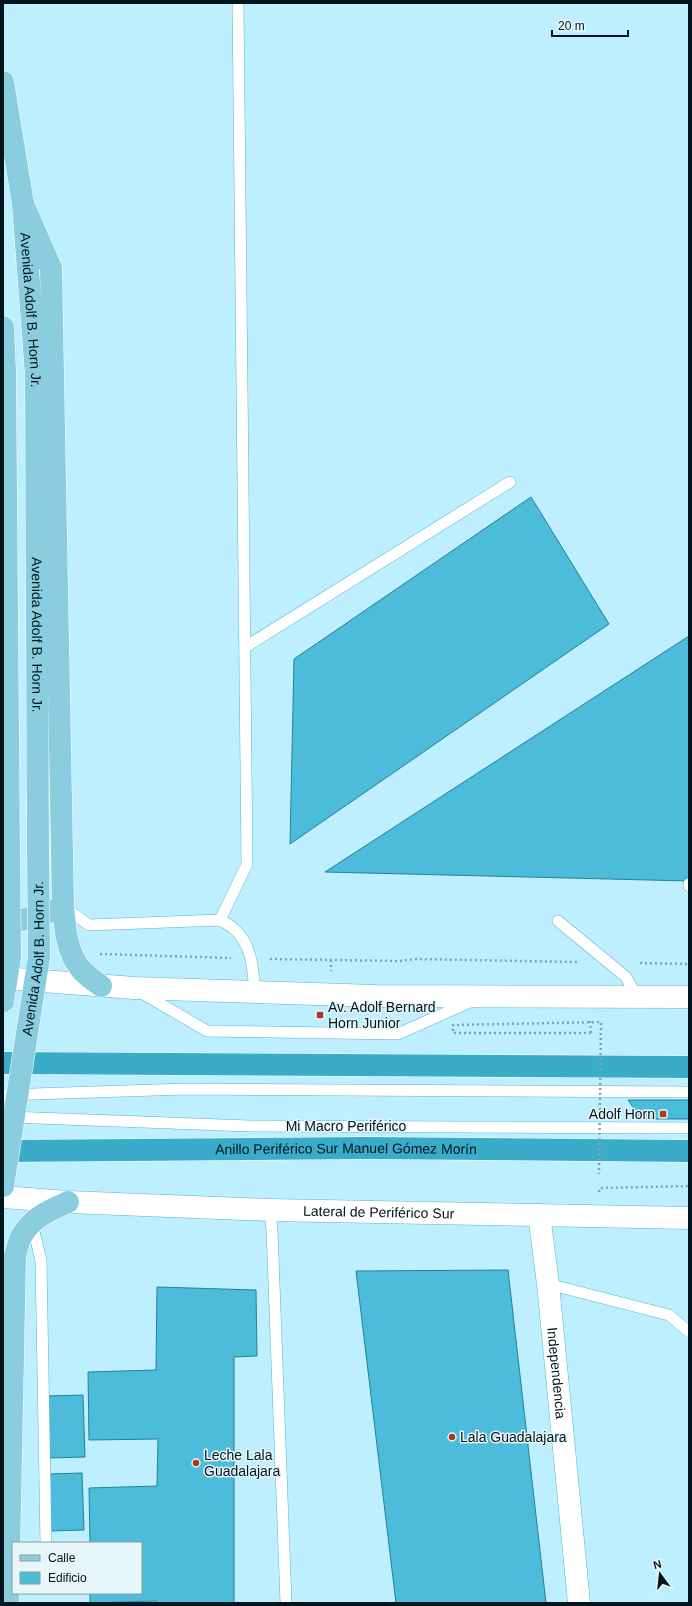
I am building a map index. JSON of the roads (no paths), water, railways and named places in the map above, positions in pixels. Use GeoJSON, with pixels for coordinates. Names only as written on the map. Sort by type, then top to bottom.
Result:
{"type":"FeatureCollection","features":[{"type":"Feature","properties":{"kind":"highway"},"geometry":{"type":"LineString","coordinates":[[3,1064],[689,1067]]}},
{"type":"Feature","properties":{"kind":"highway","name":"Anillo Periférico Sur Manuel Gómez Morín"},"geometry":{"type":"LineString","coordinates":[[3,1151],[365,1148],[689,1151]]}},
{"type":"Feature","properties":{"kind":"main road","name":"Avenida Adolf B. Horn Jr."},"geometry":{"type":"LineString","coordinates":[[3,82],[23,204],[36,375],[39,957],[3,1186]]}},
{"type":"Feature","properties":{"kind":"main road"},"geometry":{"type":"LineString","coordinates":[[23,204],[51,268],[63,906],[65,929],[72,953],[80,969],[102,986]]}},
{"type":"Feature","properties":{"kind":"main road","name":"Avenida Adolf B. Horn Jr."},"geometry":{"type":"LineString","coordinates":[[3,327],[5,388],[10,957],[3,1000]]}},
{"type":"Feature","properties":{"kind":"main road"},"geometry":{"type":"LineString","coordinates":[[3,916],[22,920],[54,911],[63,906]]}},
{"type":"Feature","properties":{"kind":"main road"},"geometry":{"type":"LineString","coordinates":[[10,1596],[7,1446],[15,1256],[21,1238],[32,1223],[46,1212],[68,1202]]}},
{"type":"Feature","properties":{"kind":"main road"},"geometry":{"type":"LineString","coordinates":[[3,1301],[13,1322]]}},
{"type":"Feature","properties":{"kind":"street"},"geometry":{"type":"LineString","coordinates":[[3,978],[134,988],[375,996],[689,997]]}},
{"type":"Feature","properties":{"kind":"street","name":"Lateral de Periférico Sur"},"geometry":{"type":"LineString","coordinates":[[3,1197],[68,1202],[270,1210],[689,1218]]}},
{"type":"Feature","properties":{"kind":"street","name":"Independencia"},"geometry":{"type":"LineString","coordinates":[[539,1215],[548,1284],[579,1603]]}},
{"type":"Feature","properties":{"kind":"lane"},"geometry":{"type":"LineString","coordinates":[[220,920],[247,864],[238,3]]}},
{"type":"Feature","properties":{"kind":"lane"},"geometry":{"type":"LineString","coordinates":[[245,647],[510,482]]}},
{"type":"Feature","properties":{"kind":"lane"},"geometry":{"type":"LineString","coordinates":[[63,906],[89,925],[220,920],[235,929],[252,958],[255,991]]}},
{"type":"Feature","properties":{"kind":"lane"},"geometry":{"type":"LineString","coordinates":[[558,921],[626,976],[637,997]]}},
{"type":"Feature","properties":{"kind":"lane"},"geometry":{"type":"LineString","coordinates":[[134,988],[207,1030],[215,1031],[398,1034],[484,996]]}},
{"type":"Feature","properties":{"kind":"lane"},"geometry":{"type":"LineString","coordinates":[[3,1095],[185,1089],[689,1092]]}},
{"type":"Feature","properties":{"kind":"lane","name":"Mi Macro Periférico"},"geometry":{"type":"LineString","coordinates":[[3,1116],[249,1126],[689,1128]]}},
{"type":"Feature","properties":{"kind":"lane"},"geometry":{"type":"LineString","coordinates":[[270,1210],[286,1603]]}},
{"type":"Feature","properties":{"kind":"lane"},"geometry":{"type":"LineString","coordinates":[[32,1223],[41,1261],[46,1542]]}},
{"type":"Feature","properties":{"kind":"lane"},"geometry":{"type":"LineString","coordinates":[[548,1284],[669,1315],[689,1332]]}},
{"type":"Feature","properties":{"kind":"place","name":"Av. Adolf Bernard Horn Junior"},"geometry":{"type":"Point","coordinates":[320,1015]}},
{"type":"Feature","properties":{"kind":"place","name":"Adolf Horn"},"geometry":{"type":"Point","coordinates":[663,1114]}},
{"type":"Feature","properties":{"kind":"place","name":"Lala Guadalajara"},"geometry":{"type":"Point","coordinates":[452,1437]}},
{"type":"Feature","properties":{"kind":"place","name":"Leche Lala Guadalajara"},"geometry":{"type":"Point","coordinates":[196,1463]}}]}
